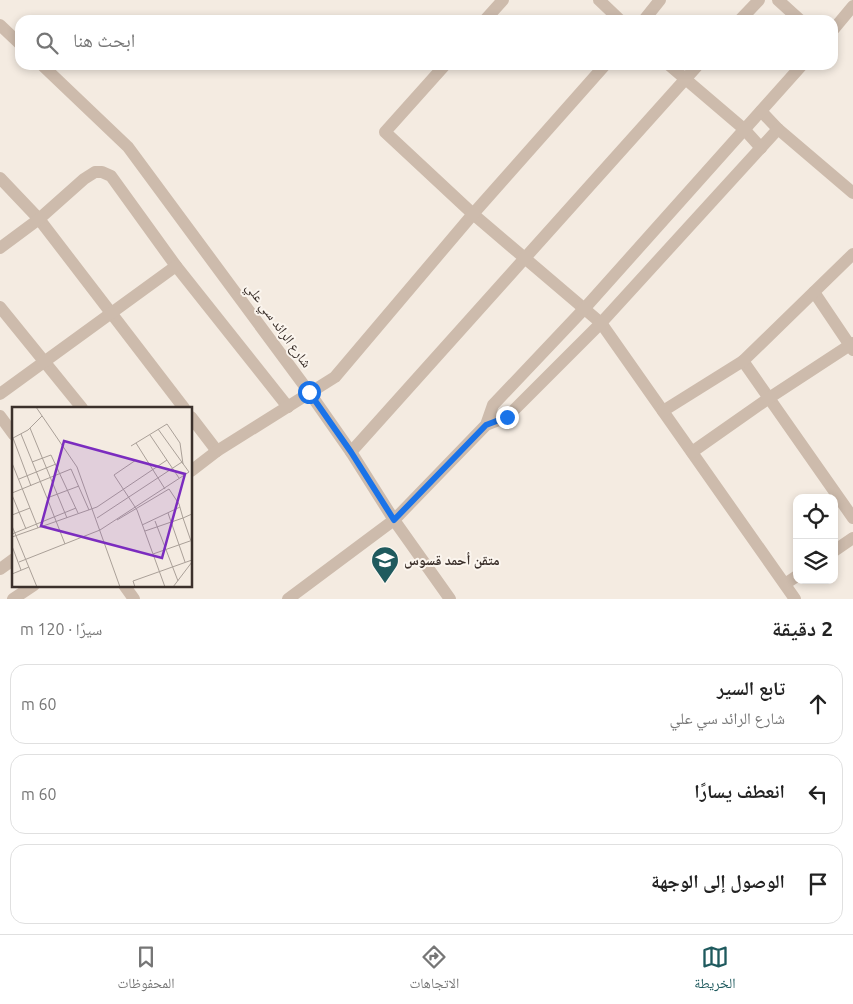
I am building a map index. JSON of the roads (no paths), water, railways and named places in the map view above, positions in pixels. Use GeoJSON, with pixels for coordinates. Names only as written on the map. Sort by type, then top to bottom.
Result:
{"type":"FeatureCollection","features":[{"type":"Feature","properties":{"kind":"street"},"geometry":{"type":"LineString","coordinates":[[489,15],[502,0]]}},
{"type":"Feature","properties":{"kind":"street"},"geometry":{"type":"LineString","coordinates":[[599,0],[615,15]]}},
{"type":"Feature","properties":{"kind":"street"},"geometry":{"type":"LineString","coordinates":[[648,15],[660,0]]}},
{"type":"Feature","properties":{"kind":"street"},"geometry":{"type":"LineString","coordinates":[[745,15],[759,0]]}},
{"type":"Feature","properties":{"kind":"street"},"geometry":{"type":"LineString","coordinates":[[778,0],[794,15]]}},
{"type":"Feature","properties":{"kind":"street"},"geometry":{"type":"LineString","coordinates":[[838,24],[853,6]]}},
{"type":"Feature","properties":{"kind":"street"},"geometry":{"type":"LineString","coordinates":[[0,26],[15,40]]}},
{"type":"Feature","properties":{"kind":"street","name":"شارع الرائد سي علي"},"geometry":{"type":"LineString","coordinates":[[47,70],[128,147],[309,392],[351,452],[394,520],[450,599]]}},
{"type":"Feature","properties":{"kind":"street"},"geometry":{"type":"LineString","coordinates":[[441,70],[385,132],[473,214],[601,323],[795,599]]}},
{"type":"Feature","properties":{"kind":"street"},"geometry":{"type":"LineString","coordinates":[[192,470],[217,450],[335,377],[473,214],[601,70]]}},
{"type":"Feature","properties":{"kind":"street"},"geometry":{"type":"LineString","coordinates":[[675,70],[744,129],[761,148]]}},
{"type":"Feature","properties":{"kind":"street"},"geometry":{"type":"LineString","coordinates":[[351,452],[693,70]]}},
{"type":"Feature","properties":{"kind":"street"},"geometry":{"type":"LineString","coordinates":[[288,599],[394,520],[486,425],[493,405],[584,309],[798,70]]}},
{"type":"Feature","properties":{"kind":"street"},"geometry":{"type":"LineString","coordinates":[[761,111],[853,193]]}},
{"type":"Feature","properties":{"kind":"street"},"geometry":{"type":"LineString","coordinates":[[486,425],[507,417],[601,323],[778,128]]}},
{"type":"Feature","properties":{"kind":"street"},"geometry":{"type":"LineString","coordinates":[[0,248],[40,219],[84,179],[95,172],[102,172],[111,176],[176,266],[288,407]]}},
{"type":"Feature","properties":{"kind":"street"},"geometry":{"type":"LineString","coordinates":[[0,178],[40,219],[183,407]]}},
{"type":"Feature","properties":{"kind":"street"},"geometry":{"type":"LineString","coordinates":[[663,411],[743,361],[853,254]]}},
{"type":"Feature","properties":{"kind":"street"},"geometry":{"type":"LineString","coordinates":[[0,394],[176,266]]}},
{"type":"Feature","properties":{"kind":"street"},"geometry":{"type":"LineString","coordinates":[[692,452],[769,398],[852,346],[814,292]]}},
{"type":"Feature","properties":{"kind":"street"},"geometry":{"type":"LineString","coordinates":[[0,307],[81,407]]}},
{"type":"Feature","properties":{"kind":"street"},"geometry":{"type":"LineString","coordinates":[[743,361],[853,518]]}},
{"type":"Feature","properties":{"kind":"street"},"geometry":{"type":"LineString","coordinates":[[0,416],[12,432]]}},
{"type":"Feature","properties":{"kind":"street"},"geometry":{"type":"LineString","coordinates":[[193,421],[217,450]]}},
{"type":"Feature","properties":{"kind":"street"},"geometry":{"type":"LineString","coordinates":[[838,548],[853,538]]}},
{"type":"Feature","properties":{"kind":"street"},"geometry":{"type":"LineString","coordinates":[[0,569],[12,560]]}},
{"type":"Feature","properties":{"kind":"street"},"geometry":{"type":"LineString","coordinates":[[785,584],[793,579]]}},
{"type":"Feature","properties":{"kind":"street"},"geometry":{"type":"LineString","coordinates":[[13,599],[32,586]]}},
{"type":"Feature","properties":{"kind":"street"},"geometry":{"type":"LineString","coordinates":[[125,586],[134,599]]}},
{"type":"Feature","properties":{"kind":"place","name":"متقن أحمد قسوس"},"geometry":{"type":"Point","coordinates":[385,584]}}]}
